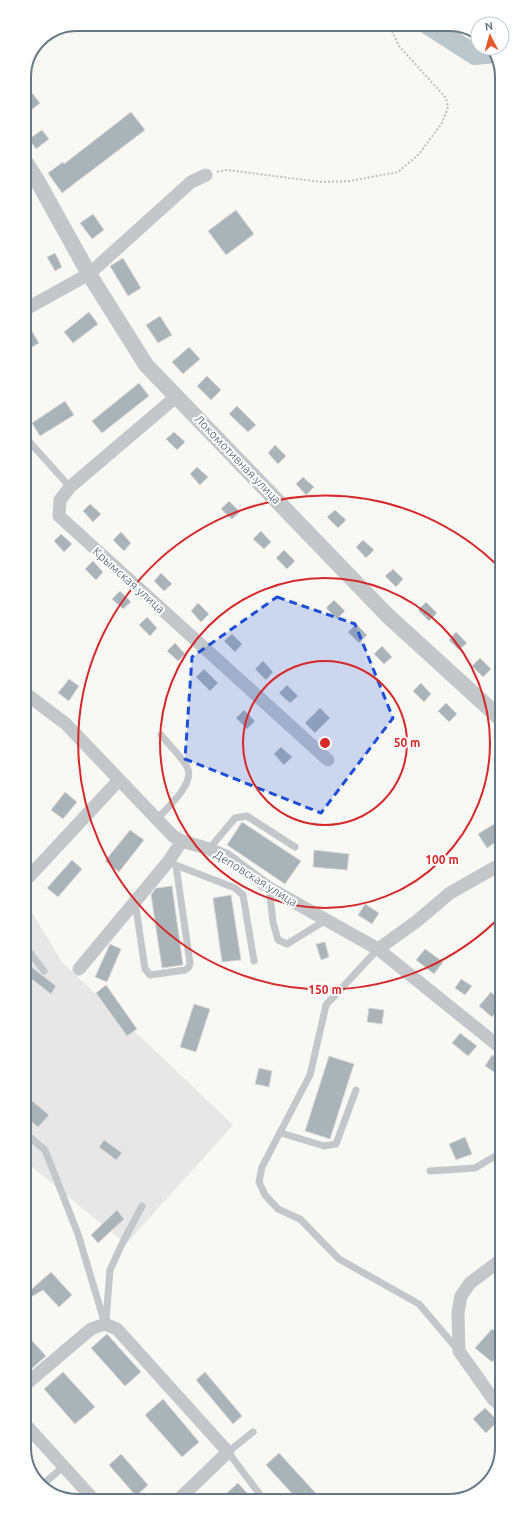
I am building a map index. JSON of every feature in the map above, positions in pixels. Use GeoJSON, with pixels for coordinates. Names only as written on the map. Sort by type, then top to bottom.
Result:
{"type":"FeatureCollection","features":[{"type":"Feature","properties":{"kind":"street","name":"Локомотивная улица"},"geometry":{"type":"LineString","coordinates":[[31,171],[89,274],[146,365],[387,615],[495,714]]}},
{"type":"Feature","properties":{"kind":"street"},"geometry":{"type":"LineString","coordinates":[[31,306],[89,274],[191,182],[206,175]]}},
{"type":"Feature","properties":{"kind":"street","name":"Крымская улица"},"geometry":{"type":"LineString","coordinates":[[176,396],[70,487],[60,500],[59,516],[328,760]]}},
{"type":"Feature","properties":{"kind":"street","name":"Деповская улица"},"geometry":{"type":"LineString","coordinates":[[31,698],[66,724],[173,836],[182,841],[226,856],[269,888],[378,950],[495,1042]]}},
{"type":"Feature","properties":{"kind":"street"},"geometry":{"type":"LineString","coordinates":[[31,875],[119,780]]}},
{"type":"Feature","properties":{"kind":"street"},"geometry":{"type":"LineString","coordinates":[[79,969],[134,901],[172,864],[182,841]]}},
{"type":"Feature","properties":{"kind":"street"},"geometry":{"type":"LineString","coordinates":[[378,950],[417,921],[450,893],[495,867]]}},
{"type":"Feature","properties":{"kind":"street"},"geometry":{"type":"LineString","coordinates":[[495,1264],[470,1283],[461,1296],[458,1313],[459,1351],[495,1401]]}},
{"type":"Feature","properties":{"kind":"street"},"geometry":{"type":"LineString","coordinates":[[31,1380],[91,1329],[106,1324],[117,1329],[228,1452],[184,1494]]}},
{"type":"Feature","properties":{"kind":"street"},"geometry":{"type":"LineString","coordinates":[[31,1431],[89,1494]]}},
{"type":"Feature","properties":{"kind":"lane"},"geometry":{"type":"LineString","coordinates":[[31,445],[70,487]]}},
{"type":"Feature","properties":{"kind":"lane"},"geometry":{"type":"LineString","coordinates":[[157,819],[181,793],[189,778],[188,768],[161,735]]}},
{"type":"Feature","properties":{"kind":"lane"},"geometry":{"type":"LineString","coordinates":[[209,849],[235,818],[247,816],[295,847]]}},
{"type":"Feature","properties":{"kind":"lane"},"geometry":{"type":"LineString","coordinates":[[134,901],[145,969],[150,974],[185,970],[189,967],[190,963],[172,864]]}},
{"type":"Feature","properties":{"kind":"lane"},"geometry":{"type":"LineString","coordinates":[[172,864],[235,888],[243,895],[254,961]]}},
{"type":"Feature","properties":{"kind":"lane"},"geometry":{"type":"LineString","coordinates":[[269,888],[272,922],[278,940],[287,944],[326,920]]}},
{"type":"Feature","properties":{"kind":"lane"},"geometry":{"type":"LineString","coordinates":[[378,950],[326,1006],[310,1075],[262,1167],[259,1182],[265,1195],[278,1209],[300,1219],[339,1259],[419,1304],[459,1351]]}},
{"type":"Feature","properties":{"kind":"lane"},"geometry":{"type":"LineString","coordinates":[[31,954],[44,971]]}},
{"type":"Feature","properties":{"kind":"lane"},"geometry":{"type":"LineString","coordinates":[[280,1132],[324,1146],[336,1144],[356,1090]]}},
{"type":"Feature","properties":{"kind":"lane"},"geometry":{"type":"LineString","coordinates":[[31,1138],[45,1150],[78,1234],[106,1324]]}},
{"type":"Feature","properties":{"kind":"lane"},"geometry":{"type":"LineString","coordinates":[[430,1170],[475,1168],[495,1156]]}},
{"type":"Feature","properties":{"kind":"lane"},"geometry":{"type":"LineString","coordinates":[[106,1324],[110,1270],[142,1206]]}},
{"type":"Feature","properties":{"kind":"lane"},"geometry":{"type":"LineString","coordinates":[[253,1432],[228,1452],[260,1494]]}},
{"type":"Feature","properties":{"kind":"lane"},"geometry":{"type":"LineString","coordinates":[[46,1481],[63,1466]]}},
{"type":"Feature","properties":{"kind":"path"},"geometry":{"type":"LineString","coordinates":[[206,175],[226,170],[321,182],[350,181],[398,172],[419,154],[442,123],[448,107],[446,98],[399,46],[392,31]]}},
{"type":"Feature","properties":{"kind":"highlighted area"},"geometry":{"type":"Polygon","coordinates":[[[277,597],[355,624],[393,718],[321,813],[185,759],[192,657],[277,597]]]}},
{"type":"Feature","properties":{"kind":"shaded area"},"geometry":{"type":"Polygon","coordinates":[[[31,911],[62,962],[233,1125],[126,1244],[31,1166],[31,911]]]}},
{"type":"Feature","properties":{"kind":"building"},"geometry":{"type":"Polygon","coordinates":[[[31,92],[40,103],[31,110],[31,92]]]}},
{"type":"Feature","properties":{"kind":"building"},"geometry":{"type":"Polygon","coordinates":[[[131,112],[145,130],[62,193],[48,173],[63,162],[64,164],[131,112]]]}},
{"type":"Feature","properties":{"kind":"building"},"geometry":{"type":"Polygon","coordinates":[[[42,130],[49,139],[36,149],[31,142],[31,138],[42,130]]]}},
{"type":"Feature","properties":{"kind":"building"},"geometry":{"type":"Polygon","coordinates":[[[236,210],[254,234],[226,255],[208,231],[236,210]]]}},
{"type":"Feature","properties":{"kind":"building"},"geometry":{"type":"Polygon","coordinates":[[[93,214],[104,230],[92,239],[80,223],[93,214]]]}},
{"type":"Feature","properties":{"kind":"building"},"geometry":{"type":"Polygon","coordinates":[[[55,253],[62,267],[55,271],[47,257],[55,253]]]}},
{"type":"Feature","properties":{"kind":"building"},"geometry":{"type":"Polygon","coordinates":[[[123,258],[141,288],[128,296],[110,266],[123,258]]]}},
{"type":"Feature","properties":{"kind":"building"},"geometry":{"type":"Polygon","coordinates":[[[89,312],[98,324],[73,343],[64,332],[89,312]]]}},
{"type":"Feature","properties":{"kind":"building"},"geometry":{"type":"Polygon","coordinates":[[[160,316],[172,335],[158,343],[146,325],[160,316]]]}},
{"type":"Feature","properties":{"kind":"building"},"geometry":{"type":"Polygon","coordinates":[[[31,330],[39,343],[31,348],[31,330]]]}},
{"type":"Feature","properties":{"kind":"building"},"geometry":{"type":"Polygon","coordinates":[[[189,347],[200,359],[183,374],[172,362],[189,347]]]}},
{"type":"Feature","properties":{"kind":"building"},"geometry":{"type":"Polygon","coordinates":[[[207,376],[221,390],[211,400],[197,386],[207,376]]]}},
{"type":"Feature","properties":{"kind":"building"},"geometry":{"type":"Polygon","coordinates":[[[139,383],[149,396],[102,433],[92,421],[139,383]]]}},
{"type":"Feature","properties":{"kind":"building"},"geometry":{"type":"Polygon","coordinates":[[[65,401],[74,415],[40,436],[32,423],[65,401]]]}},
{"type":"Feature","properties":{"kind":"building"},"geometry":{"type":"Polygon","coordinates":[[[237,406],[256,425],[248,432],[229,414],[237,406]]]}},
{"type":"Feature","properties":{"kind":"building"},"geometry":{"type":"Polygon","coordinates":[[[174,432],[185,442],[177,450],[166,439],[174,432]]]}},
{"type":"Feature","properties":{"kind":"building"},"geometry":{"type":"Polygon","coordinates":[[[275,445],[286,456],[278,464],[268,453],[275,445]]]}},
{"type":"Feature","properties":{"kind":"building"},"geometry":{"type":"Polygon","coordinates":[[[197,467],[208,477],[200,485],[190,474],[197,467]]]}},
{"type":"Feature","properties":{"kind":"building"},"geometry":{"type":"Polygon","coordinates":[[[303,477],[314,487],[306,495],[296,484],[303,477]]]}},
{"type":"Feature","properties":{"kind":"building"},"geometry":{"type":"Polygon","coordinates":[[[229,501],[240,512],[232,519],[221,509],[229,501]]]}},
{"type":"Feature","properties":{"kind":"building"},"geometry":{"type":"Polygon","coordinates":[[[90,504],[101,514],[93,522],[83,511],[90,504]]]}},
{"type":"Feature","properties":{"kind":"building"},"geometry":{"type":"Polygon","coordinates":[[[335,510],[346,520],[338,528],[327,517],[335,510]]]}},
{"type":"Feature","properties":{"kind":"building"},"geometry":{"type":"Polygon","coordinates":[[[261,531],[271,542],[264,549],[253,539],[261,531]]]}},
{"type":"Feature","properties":{"kind":"building"},"geometry":{"type":"Polygon","coordinates":[[[121,532],[131,543],[124,551],[113,540],[121,532]]]}},
{"type":"Feature","properties":{"kind":"building"},"geometry":{"type":"Polygon","coordinates":[[[61,534],[72,544],[64,552],[54,541],[61,534]]]}},
{"type":"Feature","properties":{"kind":"building"},"geometry":{"type":"Polygon","coordinates":[[[363,540],[374,550],[366,558],[356,547],[363,540]]]}},
{"type":"Feature","properties":{"kind":"building"},"geometry":{"type":"Polygon","coordinates":[[[284,550],[295,561],[287,569],[276,558],[284,550]]]}},
{"type":"Feature","properties":{"kind":"building"},"geometry":{"type":"Polygon","coordinates":[[[93,561],[103,572],[96,580],[85,569],[93,561]]]}},
{"type":"Feature","properties":{"kind":"building"},"geometry":{"type":"Polygon","coordinates":[[[393,569],[403,579],[396,587],[385,576],[393,569]]]}},
{"type":"Feature","properties":{"kind":"building"},"geometry":{"type":"Polygon","coordinates":[[[161,573],[172,584],[164,591],[154,581],[161,573]]]}},
{"type":"Feature","properties":{"kind":"building"},"geometry":{"type":"Polygon","coordinates":[[[120,591],[131,602],[123,609],[112,599],[120,591]]]}},
{"type":"Feature","properties":{"kind":"building"},"geometry":{"type":"Polygon","coordinates":[[[334,600],[345,611],[337,619],[326,608],[334,600]]]}},
{"type":"Feature","properties":{"kind":"building"},"geometry":{"type":"Polygon","coordinates":[[[426,602],[437,613],[429,621],[418,610],[426,602]]]}},
{"type":"Feature","properties":{"kind":"building"},"geometry":{"type":"Polygon","coordinates":[[[198,603],[209,614],[201,622],[191,611],[198,603]]]}},
{"type":"Feature","properties":{"kind":"building"},"geometry":{"type":"Polygon","coordinates":[[[147,617],[157,628],[150,636],[139,625],[147,617]]]}},
{"type":"Feature","properties":{"kind":"building"},"geometry":{"type":"Polygon","coordinates":[[[356,624],[367,635],[359,643],[348,632],[356,624]]]}},
{"type":"Feature","properties":{"kind":"building"},"geometry":{"type":"Polygon","coordinates":[[[456,632],[467,643],[459,650],[449,640],[456,632]]]}},
{"type":"Feature","properties":{"kind":"building"},"geometry":{"type":"Polygon","coordinates":[[[232,634],[242,644],[235,652],[224,641],[232,634]]]}},
{"type":"Feature","properties":{"kind":"building"},"geometry":{"type":"Polygon","coordinates":[[[175,643],[185,654],[178,661],[167,651],[175,643]]]}},
{"type":"Feature","properties":{"kind":"building"},"geometry":{"type":"Polygon","coordinates":[[[382,646],[392,657],[384,664],[374,654],[382,646]]]}},
{"type":"Feature","properties":{"kind":"building"},"geometry":{"type":"Polygon","coordinates":[[[480,658],[491,669],[483,677],[472,666],[480,658]]]}},
{"type":"Feature","properties":{"kind":"building"},"geometry":{"type":"Polygon","coordinates":[[[263,661],[273,672],[266,680],[255,669],[263,661]]]}},
{"type":"Feature","properties":{"kind":"building"},"geometry":{"type":"Polygon","coordinates":[[[204,669],[218,683],[210,691],[196,677],[204,669]]]}},
{"type":"Feature","properties":{"kind":"building"},"geometry":{"type":"Polygon","coordinates":[[[69,679],[79,686],[69,701],[58,693],[69,679]]]}},
{"type":"Feature","properties":{"kind":"building"},"geometry":{"type":"Polygon","coordinates":[[[421,683],[431,694],[424,702],[413,691],[421,683]]]}},
{"type":"Feature","properties":{"kind":"building"},"geometry":{"type":"Polygon","coordinates":[[[287,685],[298,696],[290,703],[279,693],[287,685]]]}},
{"type":"Feature","properties":{"kind":"building"},"geometry":{"type":"Polygon","coordinates":[[[446,703],[457,714],[449,722],[438,711],[446,703]]]}},
{"type":"Feature","properties":{"kind":"building"},"geometry":{"type":"Polygon","coordinates":[[[320,708],[330,718],[315,733],[305,723],[320,708]]]}},
{"type":"Feature","properties":{"kind":"building"},"geometry":{"type":"Polygon","coordinates":[[[244,710],[255,721],[247,729],[236,718],[244,710]]]}},
{"type":"Feature","properties":{"kind":"building"},"geometry":{"type":"Polygon","coordinates":[[[281,747],[292,757],[284,765],[274,754],[281,747]]]}},
{"type":"Feature","properties":{"kind":"building"},"geometry":{"type":"Polygon","coordinates":[[[65,792],[77,802],[63,819],[51,810],[65,792]]]}},
{"type":"Feature","properties":{"kind":"building"},"geometry":{"type":"Polygon","coordinates":[[[242,822],[301,861],[285,884],[227,845],[242,822]]]}},
{"type":"Feature","properties":{"kind":"building"},"geometry":{"type":"Polygon","coordinates":[[[494,824],[495,825],[495,842],[487,848],[478,834],[494,824]]]}},
{"type":"Feature","properties":{"kind":"building"},"geometry":{"type":"Polygon","coordinates":[[[130,830],[144,840],[119,872],[105,861],[130,830]]]}},
{"type":"Feature","properties":{"kind":"building"},"geometry":{"type":"Polygon","coordinates":[[[314,850],[349,854],[347,870],[313,867],[314,850]]]}},
{"type":"Feature","properties":{"kind":"building"},"geometry":{"type":"Polygon","coordinates":[[[72,860],[82,869],[58,897],[47,888],[72,860]]]}},
{"type":"Feature","properties":{"kind":"building"},"geometry":{"type":"Polygon","coordinates":[[[172,886],[183,965],[162,968],[151,895],[156,888],[172,886]]]}},
{"type":"Feature","properties":{"kind":"building"},"geometry":{"type":"Polygon","coordinates":[[[231,895],[241,960],[222,962],[213,898],[231,895]]]}},
{"type":"Feature","properties":{"kind":"building"},"geometry":{"type":"Polygon","coordinates":[[[365,904],[379,913],[372,924],[358,915],[365,904]]]}},
{"type":"Feature","properties":{"kind":"building"},"geometry":{"type":"Polygon","coordinates":[[[325,942],[329,957],[321,960],[316,944],[325,942]]]}},
{"type":"Feature","properties":{"kind":"building"},"geometry":{"type":"Polygon","coordinates":[[[110,944],[121,949],[107,982],[95,977],[110,944]]]}},
{"type":"Feature","properties":{"kind":"building"},"geometry":{"type":"Polygon","coordinates":[[[425,949],[443,962],[434,974],[416,960],[425,949]]]}},
{"type":"Feature","properties":{"kind":"building"},"geometry":{"type":"Polygon","coordinates":[[[31,967],[56,986],[51,994],[31,979],[31,967]]]}},
{"type":"Feature","properties":{"kind":"building"},"geometry":{"type":"Polygon","coordinates":[[[461,979],[472,986],[465,995],[455,988],[461,979]]]}},
{"type":"Feature","properties":{"kind":"building"},"geometry":{"type":"Polygon","coordinates":[[[106,985],[137,1029],[127,1036],[96,993],[106,985]]]}},
{"type":"Feature","properties":{"kind":"building"},"geometry":{"type":"Polygon","coordinates":[[[491,992],[495,996],[495,1013],[492,1017],[479,1006],[491,992]]]}},
{"type":"Feature","properties":{"kind":"building"},"geometry":{"type":"Polygon","coordinates":[[[194,1004],[210,1009],[196,1052],[180,1047],[194,1004]]]}},
{"type":"Feature","properties":{"kind":"building"},"geometry":{"type":"Polygon","coordinates":[[[369,1008],[384,1010],[382,1024],[367,1022],[369,1008]]]}},
{"type":"Feature","properties":{"kind":"building"},"geometry":{"type":"Polygon","coordinates":[[[460,1033],[477,1046],[468,1056],[452,1043],[460,1033]]]}},
{"type":"Feature","properties":{"kind":"building"},"geometry":{"type":"Polygon","coordinates":[[[492,1055],[495,1057],[495,1072],[485,1066],[492,1055]]]}},
{"type":"Feature","properties":{"kind":"building"},"geometry":{"type":"Polygon","coordinates":[[[329,1056],[354,1064],[330,1139],[305,1131],[329,1056]]]}},
{"type":"Feature","properties":{"kind":"building"},"geometry":{"type":"Polygon","coordinates":[[[259,1068],[272,1071],[269,1087],[255,1084],[259,1068]]]}},
{"type":"Feature","properties":{"kind":"building"},"geometry":{"type":"Polygon","coordinates":[[[31,1100],[49,1115],[38,1127],[31,1121],[31,1100]]]}},
{"type":"Feature","properties":{"kind":"building"},"geometry":{"type":"Polygon","coordinates":[[[465,1137],[472,1154],[456,1160],[449,1144],[465,1137]]]}},
{"type":"Feature","properties":{"kind":"building"},"geometry":{"type":"Polygon","coordinates":[[[104,1140],[122,1153],[116,1160],[99,1147],[104,1140]]]}},
{"type":"Feature","properties":{"kind":"building"},"geometry":{"type":"Polygon","coordinates":[[[117,1210],[124,1219],[98,1243],[91,1235],[117,1210]]]}},
{"type":"Feature","properties":{"kind":"building"},"geometry":{"type":"Polygon","coordinates":[[[51,1272],[72,1295],[59,1307],[43,1290],[31,1297],[31,1287],[32,1289],[51,1272]]]}},
{"type":"Feature","properties":{"kind":"building"},"geometry":{"type":"Polygon","coordinates":[[[492,1329],[495,1331],[495,1359],[492,1362],[475,1348],[492,1329]]]}},
{"type":"Feature","properties":{"kind":"building"},"geometry":{"type":"Polygon","coordinates":[[[107,1334],[141,1372],[125,1386],[91,1348],[107,1334]]]}},
{"type":"Feature","properties":{"kind":"building"},"geometry":{"type":"Polygon","coordinates":[[[31,1340],[46,1356],[31,1369],[31,1340]]]}},
{"type":"Feature","properties":{"kind":"building"},"geometry":{"type":"Polygon","coordinates":[[[63,1372],[95,1407],[75,1424],[44,1389],[63,1372]]]}},
{"type":"Feature","properties":{"kind":"building"},"geometry":{"type":"Polygon","coordinates":[[[205,1372],[242,1416],[233,1424],[196,1380],[205,1372]]]}},
{"type":"Feature","properties":{"kind":"building"},"geometry":{"type":"Polygon","coordinates":[[[163,1399],[199,1442],[182,1457],[145,1415],[163,1399]]]}},
{"type":"Feature","properties":{"kind":"building"},"geometry":{"type":"Polygon","coordinates":[[[485,1408],[495,1418],[495,1424],[486,1433],[473,1419],[485,1408]]]}},
{"type":"Feature","properties":{"kind":"building"},"geometry":{"type":"Polygon","coordinates":[[[279,1453],[317,1494],[293,1494],[266,1465],[279,1453]]]}},
{"type":"Feature","properties":{"kind":"building"},"geometry":{"type":"Polygon","coordinates":[[[121,1454],[148,1485],[138,1494],[134,1494],[109,1465],[121,1454]]]}},
{"type":"Feature","properties":{"kind":"building"},"geometry":{"type":"Polygon","coordinates":[[[238,1483],[248,1494],[226,1494],[238,1483]]]}},
{"type":"Feature","properties":{"kind":"waterway"},"geometry":{"type":"LineString","coordinates":[[438,31],[470,52]]}}]}
